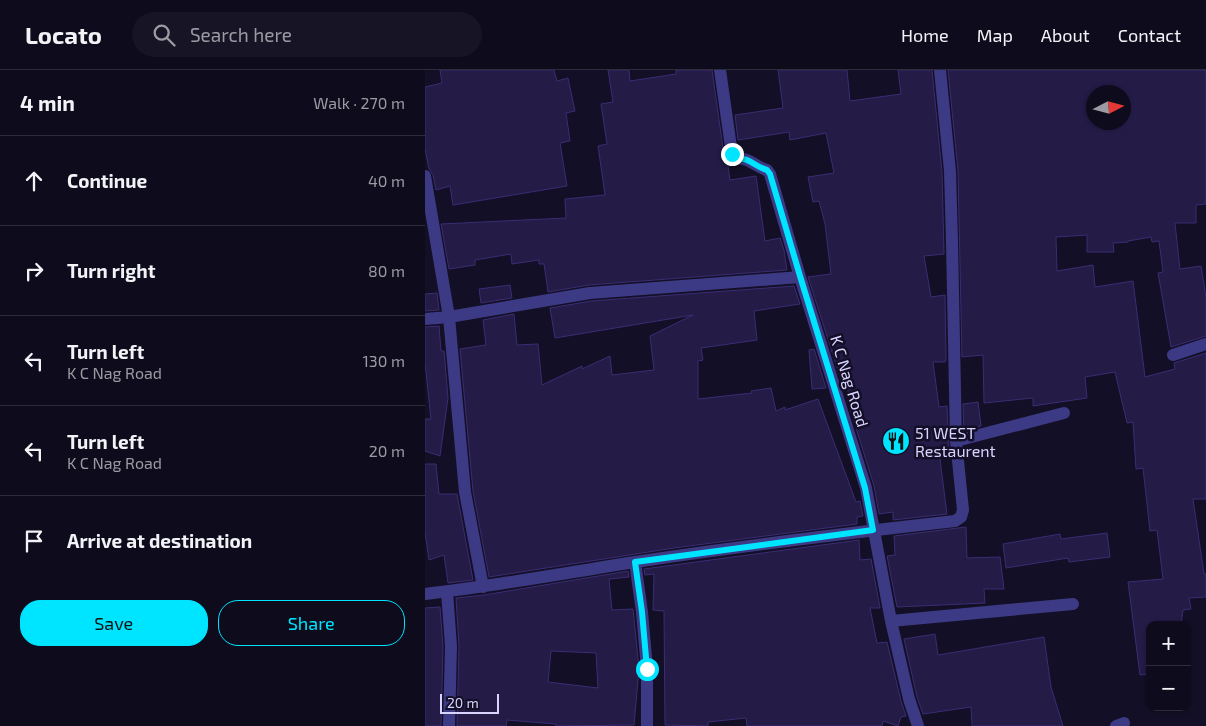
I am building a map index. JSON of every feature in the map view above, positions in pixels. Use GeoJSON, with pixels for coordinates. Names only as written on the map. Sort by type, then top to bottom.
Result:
{"type":"FeatureCollection","features":[{"type":"Feature","properties":{"kind":"street","name":"K C Nag Road"},"geometry":{"type":"LineString","coordinates":[[720,70],[732,154],[740,160],[748,160],[767,170],[770,174],[865,488],[891,621],[909,699],[918,726]]}},
{"type":"Feature","properties":{"kind":"street"},"geometry":{"type":"LineString","coordinates":[[425,594],[483,587],[635,562],[955,521],[961,517],[963,510],[955,440],[950,171],[940,70]]}},
{"type":"Feature","properties":{"kind":"street"},"geometry":{"type":"LineString","coordinates":[[425,176],[449,317],[465,492],[483,587]]}},
{"type":"Feature","properties":{"kind":"street"},"geometry":{"type":"LineString","coordinates":[[425,319],[449,317],[590,293],[800,276]]}},
{"type":"Feature","properties":{"kind":"street"},"geometry":{"type":"LineString","coordinates":[[1173,354],[1206,344]]}},
{"type":"Feature","properties":{"kind":"street"},"geometry":{"type":"LineString","coordinates":[[955,440],[1064,413]]}},
{"type":"Feature","properties":{"kind":"street"},"geometry":{"type":"LineString","coordinates":[[635,562],[647,669],[647,726]]}},
{"type":"Feature","properties":{"kind":"street"},"geometry":{"type":"LineString","coordinates":[[447,592],[451,646],[449,726]]}},
{"type":"Feature","properties":{"kind":"street"},"geometry":{"type":"LineString","coordinates":[[891,621],[1073,604]]}},
{"type":"Feature","properties":{"kind":"building"},"geometry":{"type":"Polygon","coordinates":[[[440,70],[554,70],[557,81],[568,78],[575,111],[566,113],[570,141],[560,143],[567,186],[453,205],[450,186],[436,190],[425,149],[425,87],[442,83],[440,70]]]}},
{"type":"Feature","properties":{"kind":"building"},"geometry":{"type":"Polygon","coordinates":[[[608,70],[629,70],[630,81],[676,74],[676,70],[712,70],[724,155],[727,160],[730,180],[756,176],[765,241],[780,238],[787,270],[589,285],[548,292],[544,264],[539,264],[539,260],[512,264],[511,254],[475,260],[475,265],[449,269],[441,224],[566,218],[565,199],[605,195],[598,146],[607,144],[601,104],[613,102],[608,70]]]}},
{"type":"Feature","properties":{"kind":"building"},"geometry":{"type":"Polygon","coordinates":[[[778,70],[847,70],[850,101],[901,94],[898,70],[932,70],[942,172],[944,254],[924,256],[931,297],[945,295],[946,359],[945,362],[933,362],[939,407],[947,406],[949,450],[939,451],[947,514],[893,520],[893,512],[879,514],[874,486],[851,412],[847,385],[843,386],[808,277],[831,274],[825,224],[819,201],[813,202],[808,177],[834,173],[826,133],[790,140],[789,132],[738,140],[735,115],[783,108],[778,70]]]}},
{"type":"Feature","properties":{"kind":"building"},"geometry":{"type":"Polygon","coordinates":[[[948,70],[1206,70],[1206,204],[1196,205],[1196,223],[1175,223],[1180,269],[1201,266],[1206,297],[1206,336],[1171,347],[1158,273],[1163,272],[1159,241],[1152,242],[1151,237],[1113,243],[1114,252],[1087,252],[1087,235],[1056,237],[1057,271],[1093,265],[1095,287],[1133,281],[1145,377],[1175,369],[1174,363],[1206,353],[1206,499],[1193,499],[1204,574],[1206,574],[1206,597],[1189,598],[1191,609],[1183,610],[1182,621],[1146,621],[1146,674],[1140,675],[1128,582],[1163,579],[1157,530],[1150,531],[1143,468],[1136,469],[1133,422],[1127,423],[1115,372],[1085,377],[1087,398],[1033,406],[1033,398],[984,403],[983,355],[962,357],[958,171],[948,70]]]}},
{"type":"Feature","properties":{"kind":"building"},"geometry":{"type":"Polygon","coordinates":[[[510,285],[512,298],[481,303],[479,289],[510,285]]]}},
{"type":"Feature","properties":{"kind":"building"},"geometry":{"type":"Polygon","coordinates":[[[794,286],[800,304],[754,311],[757,340],[701,348],[703,360],[698,361],[698,399],[752,393],[751,391],[771,388],[776,411],[785,407],[785,410],[818,399],[856,502],[860,501],[863,516],[857,517],[857,524],[674,548],[489,577],[473,491],[460,349],[486,345],[483,320],[514,314],[517,345],[538,344],[542,385],[582,366],[582,369],[610,356],[612,375],[654,370],[650,336],[693,315],[555,338],[550,308],[591,301],[794,286]]]}},
{"type":"Feature","properties":{"kind":"building"},"geometry":{"type":"Polygon","coordinates":[[[437,293],[439,310],[425,311],[425,294],[437,293]]]}},
{"type":"Feature","properties":{"kind":"building"},"geometry":{"type":"Polygon","coordinates":[[[439,326],[441,351],[444,351],[448,398],[440,456],[425,451],[425,419],[431,419],[425,363],[425,327],[439,326]]]}},
{"type":"Feature","properties":{"kind":"building"},"geometry":{"type":"Polygon","coordinates":[[[814,349],[826,388],[812,389],[809,350],[814,349]]]}},
{"type":"Feature","properties":{"kind":"building"},"geometry":{"type":"Polygon","coordinates":[[[978,402],[981,426],[964,431],[963,404],[978,402]]]}},
{"type":"Feature","properties":{"kind":"building"},"geometry":{"type":"Polygon","coordinates":[[[425,464],[436,464],[439,494],[457,494],[473,580],[448,583],[444,555],[429,560],[425,532],[425,464]]]}},
{"type":"Feature","properties":{"kind":"building"},"geometry":{"type":"Polygon","coordinates":[[[966,527],[967,558],[1000,557],[1004,589],[984,589],[985,603],[897,607],[887,556],[895,555],[894,536],[966,527]]]}},
{"type":"Feature","properties":{"kind":"building"},"geometry":{"type":"Polygon","coordinates":[[[1107,533],[1110,557],[1069,562],[1068,558],[1006,568],[1003,544],[1060,534],[1061,539],[1107,533]]]}},
{"type":"Feature","properties":{"kind":"building"},"geometry":{"type":"Polygon","coordinates":[[[859,540],[860,560],[871,559],[880,608],[870,608],[877,643],[887,642],[906,716],[901,717],[898,726],[883,721],[882,726],[747,726],[746,718],[708,722],[708,726],[665,725],[664,611],[653,610],[654,574],[645,575],[644,569],[859,540]]]}},
{"type":"Feature","properties":{"kind":"building"},"geometry":{"type":"Polygon","coordinates":[[[628,571],[629,577],[609,579],[612,610],[633,609],[639,669],[634,725],[556,726],[556,724],[507,720],[506,726],[457,726],[459,646],[456,598],[628,571]],[[551,651],[548,682],[598,688],[596,653],[551,651]]]}},
{"type":"Feature","properties":{"kind":"building"},"geometry":{"type":"Polygon","coordinates":[[[440,607],[443,646],[441,726],[425,726],[425,608],[440,607]]]}},
{"type":"Feature","properties":{"kind":"building"},"geometry":{"type":"Polygon","coordinates":[[[935,634],[938,655],[1044,637],[1051,687],[1063,726],[972,726],[971,707],[923,714],[917,697],[904,639],[935,634]]]}},
{"type":"Feature","properties":{"kind":"place","name":"51 WEST Restaurent"},"geometry":{"type":"Point","coordinates":[896,441]}},
{"type":"Feature","properties":{"kind":"route"},"geometry":{"type":"LineString","coordinates":[[647,669],[635,562],[873,530],[865,488],[770,174],[767,170],[748,160],[740,160],[732,154]]}}]}
